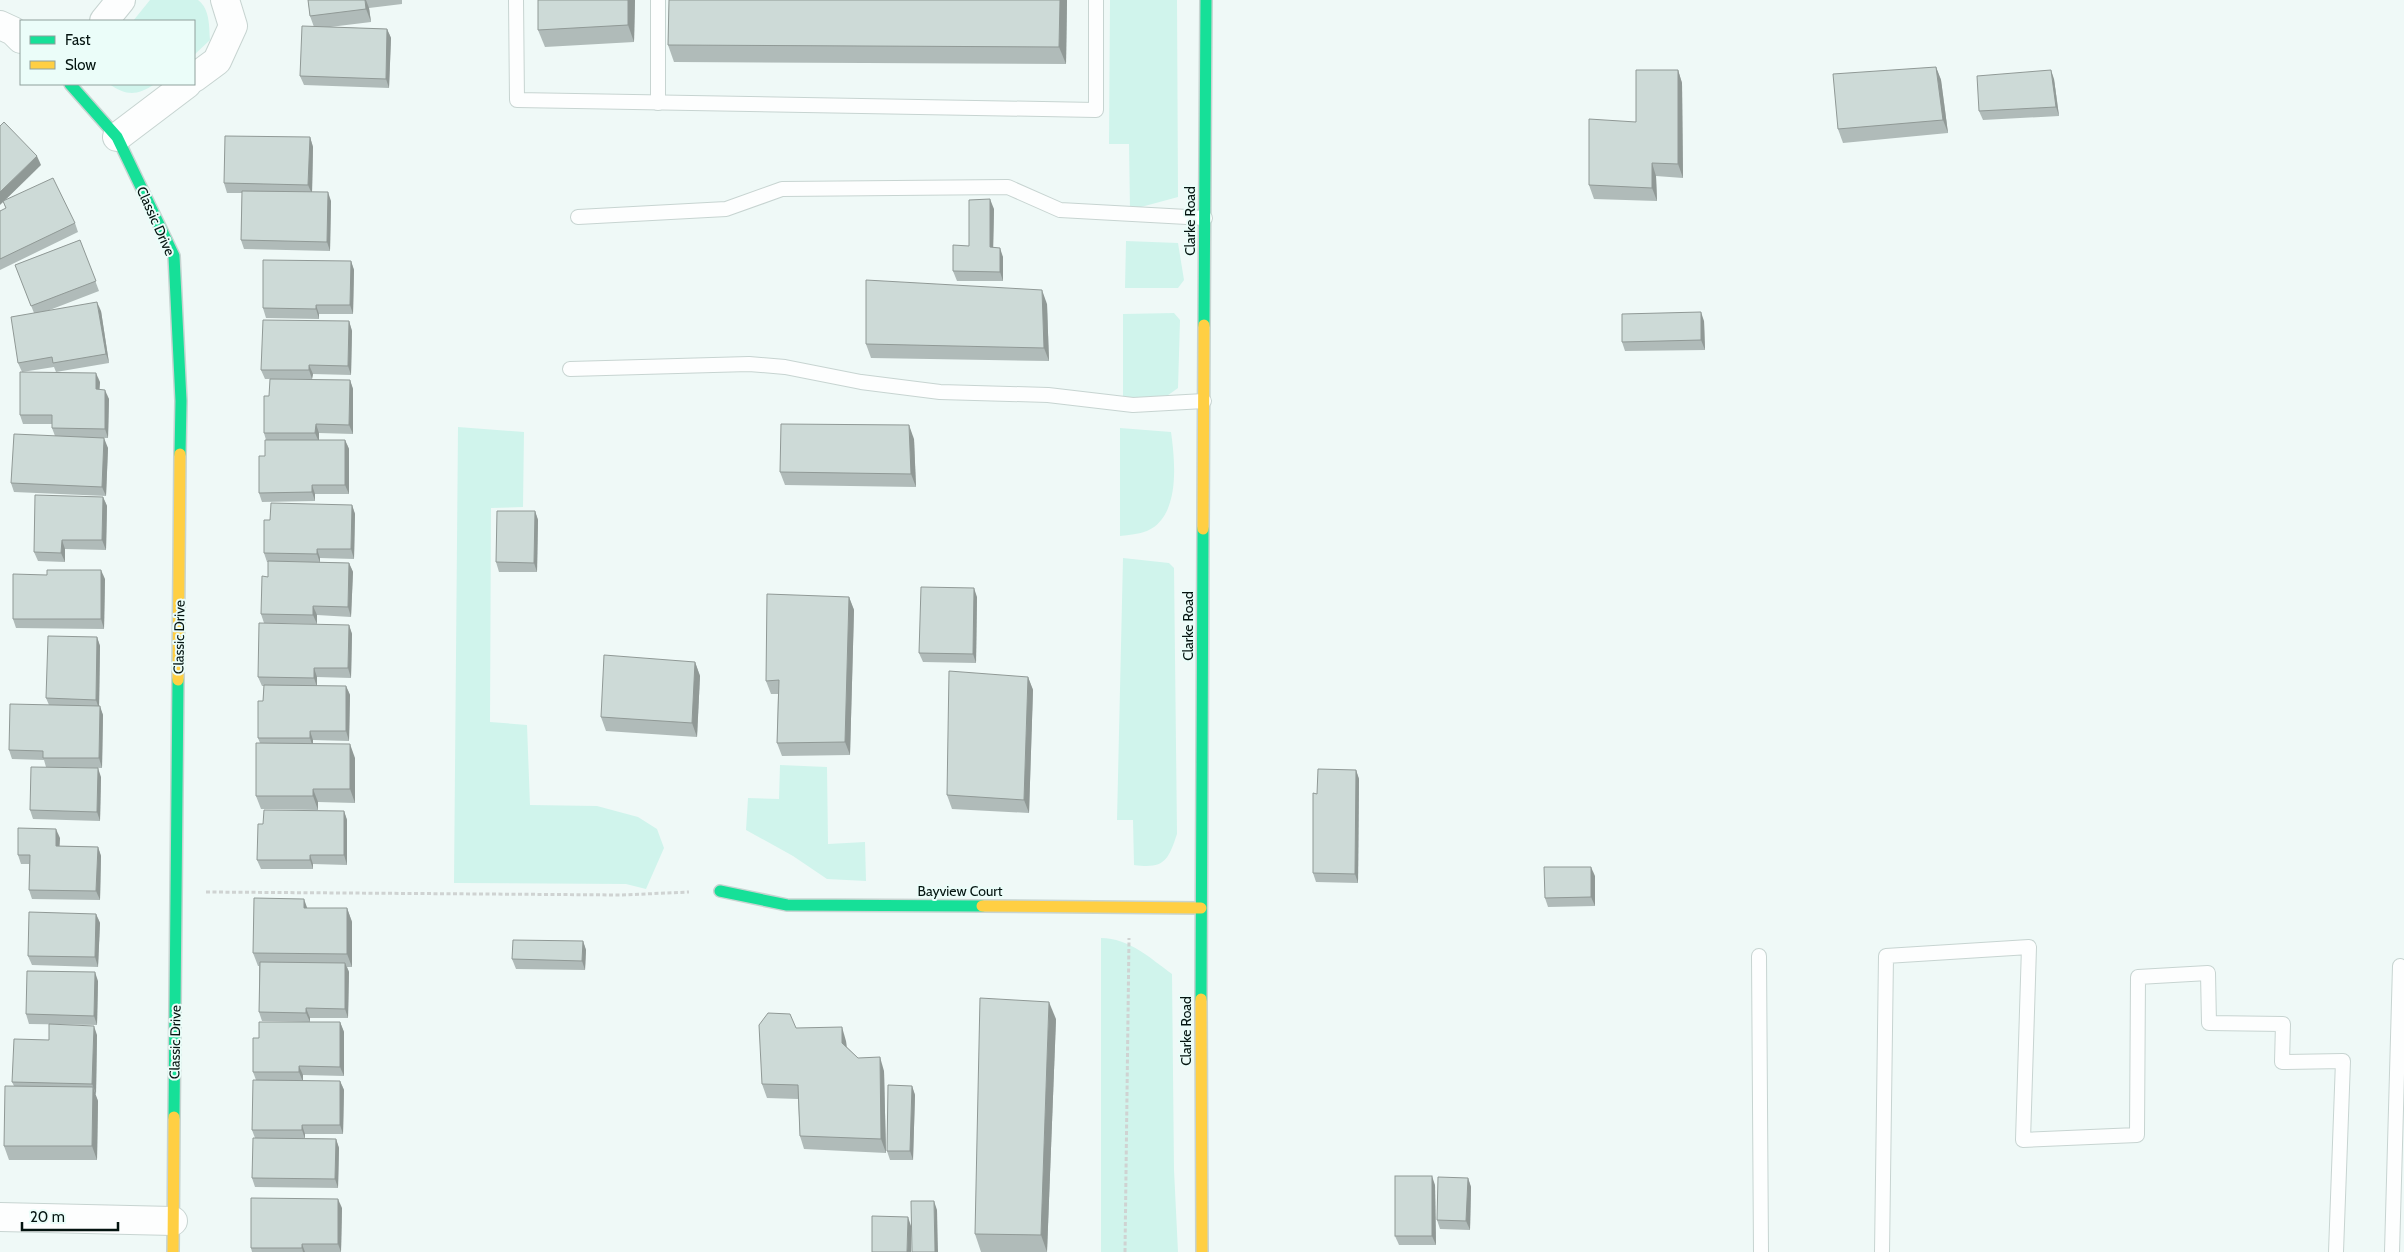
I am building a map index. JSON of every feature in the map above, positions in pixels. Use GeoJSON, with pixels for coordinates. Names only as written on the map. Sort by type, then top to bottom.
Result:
{"type":"FeatureCollection","features":[{"type":"Feature","properties":{"kind":"street"},"geometry":{"type":"LineString","coordinates":[[105,20],[121,0]]}},
{"type":"Feature","properties":{"kind":"street"},"geometry":{"type":"LineString","coordinates":[[195,77],[217,61],[233,26],[225,0]]}},
{"type":"Feature","properties":{"kind":"street","name":"Clarke Road"},"geometry":{"type":"LineString","coordinates":[[1202,1252],[1201,908],[1206,0]]}},
{"type":"Feature","properties":{"kind":"street"},"geometry":{"type":"LineString","coordinates":[[0,25],[20,38]]}},
{"type":"Feature","properties":{"kind":"street","name":"Classic Drive"},"geometry":{"type":"LineString","coordinates":[[71,85],[118,137],[174,256],[181,402],[173,1252]]}},
{"type":"Feature","properties":{"kind":"street"},"geometry":{"type":"LineString","coordinates":[[118,137],[186,85]]}},
{"type":"Feature","properties":{"kind":"street","name":"Bayview Court"},"geometry":{"type":"LineString","coordinates":[[720,890],[787,905],[1201,908]]}},
{"type":"Feature","properties":{"kind":"street"},"geometry":{"type":"LineString","coordinates":[[0,1216],[173,1221]]}},
{"type":"Feature","properties":{"kind":"lane"},"geometry":{"type":"LineString","coordinates":[[516,0],[517,100],[1096,110],[1096,0]]}},
{"type":"Feature","properties":{"kind":"lane"},"geometry":{"type":"LineString","coordinates":[[658,0],[658,103]]}},
{"type":"Feature","properties":{"kind":"lane"},"geometry":{"type":"LineString","coordinates":[[578,217],[726,209],[782,188],[1008,187],[1060,210],[1205,218]]}},
{"type":"Feature","properties":{"kind":"lane"},"geometry":{"type":"LineString","coordinates":[[570,369],[749,364],[785,367],[861,382],[940,392],[1048,395],[1133,405],[1204,401]]}},
{"type":"Feature","properties":{"kind":"lane"},"geometry":{"type":"LineString","coordinates":[[1882,1252],[1886,956],[2029,947],[2023,1140],[2138,1135],[2138,977],[2208,973],[2209,1023],[2283,1024],[2282,1062],[2343,1061],[2336,1252]]}},
{"type":"Feature","properties":{"kind":"lane"},"geometry":{"type":"LineString","coordinates":[[1759,956],[1761,1252]]}},
{"type":"Feature","properties":{"kind":"lane"},"geometry":{"type":"LineString","coordinates":[[2392,1252],[2400,966]]}},
{"type":"Feature","properties":{"kind":"path"},"geometry":{"type":"LineString","coordinates":[[221,893],[622,895],[720,890]]}},
{"type":"Feature","properties":{"kind":"path"},"geometry":{"type":"LineString","coordinates":[[1125,1252],[1129,938]]}},
{"type":"Feature","properties":{"kind":"green space"},"geometry":{"type":"Polygon","coordinates":[[[150,0],[198,0],[207,13],[210,40],[195,54],[195,20],[134,20],[150,0]]]}},
{"type":"Feature","properties":{"kind":"green space"},"geometry":{"type":"Polygon","coordinates":[[[1110,0],[1177,0],[1178,197],[1130,210],[1129,144],[1109,144],[1110,0]]]}},
{"type":"Feature","properties":{"kind":"green space"},"geometry":{"type":"Polygon","coordinates":[[[111,85],[153,85],[142,91],[132,93],[121,91],[111,85]]]}},
{"type":"Feature","properties":{"kind":"green space"},"geometry":{"type":"Polygon","coordinates":[[[1126,241],[1178,243],[1184,280],[1178,288],[1125,288],[1126,241]]]}},
{"type":"Feature","properties":{"kind":"green space"},"geometry":{"type":"Polygon","coordinates":[[[1174,313],[1180,320],[1178,388],[1164,398],[1123,400],[1123,314],[1174,313]]]}},
{"type":"Feature","properties":{"kind":"green space"},"geometry":{"type":"Polygon","coordinates":[[[458,427],[524,432],[523,507],[491,508],[490,722],[527,725],[530,805],[597,806],[638,817],[657,829],[664,848],[646,889],[626,884],[454,883],[458,427]]]}},
{"type":"Feature","properties":{"kind":"green space"},"geometry":{"type":"Polygon","coordinates":[[[1120,428],[1171,432],[1174,472],[1171,501],[1166,513],[1158,524],[1144,532],[1120,536],[1120,428]]]}},
{"type":"Feature","properties":{"kind":"green space"},"geometry":{"type":"Polygon","coordinates":[[[1123,558],[1169,563],[1174,568],[1177,834],[1167,857],[1152,866],[1134,865],[1133,820],[1117,820],[1123,558]]]}},
{"type":"Feature","properties":{"kind":"green space"},"geometry":{"type":"Polygon","coordinates":[[[780,765],[827,767],[828,844],[865,842],[866,881],[827,879],[793,856],[746,830],[748,798],[779,799],[780,765]]]}},
{"type":"Feature","properties":{"kind":"green space"},"geometry":{"type":"Polygon","coordinates":[[[1101,938],[1121,941],[1130,945],[1172,974],[1174,1170],[1178,1252],[1101,1252],[1101,938]]]}},
{"type":"Feature","properties":{"kind":"building"},"geometry":{"type":"Polygon","coordinates":[[[308,0],[365,0],[366,9],[310,16],[308,0]]]}},
{"type":"Feature","properties":{"kind":"building"},"geometry":{"type":"Polygon","coordinates":[[[538,0],[628,0],[628,25],[538,30],[538,0]]]}},
{"type":"Feature","properties":{"kind":"building"},"geometry":{"type":"Polygon","coordinates":[[[669,0],[1060,0],[1059,47],[668,45],[669,0]]]}},
{"type":"Feature","properties":{"kind":"building"},"geometry":{"type":"Polygon","coordinates":[[[302,26],[387,29],[386,79],[300,76],[302,26]]]}},
{"type":"Feature","properties":{"kind":"building"},"geometry":{"type":"Polygon","coordinates":[[[1936,67],[1943,120],[1838,129],[1833,74],[1936,67]]]}},
{"type":"Feature","properties":{"kind":"building"},"geometry":{"type":"Polygon","coordinates":[[[1636,70],[1678,70],[1678,164],[1652,163],[1652,188],[1589,185],[1589,119],[1636,122],[1636,70]]]}},
{"type":"Feature","properties":{"kind":"building"},"geometry":{"type":"Polygon","coordinates":[[[2051,70],[2056,107],[1979,111],[1977,76],[2051,70]]]}},
{"type":"Feature","properties":{"kind":"building"},"geometry":{"type":"Polygon","coordinates":[[[4,122],[37,156],[0,192],[0,126],[4,122]]]}},
{"type":"Feature","properties":{"kind":"building"},"geometry":{"type":"Polygon","coordinates":[[[225,136],[310,137],[308,185],[224,183],[225,136]]]}},
{"type":"Feature","properties":{"kind":"building"},"geometry":{"type":"Polygon","coordinates":[[[53,178],[75,223],[0,259],[0,211],[6,208],[3,201],[53,178]]]}},
{"type":"Feature","properties":{"kind":"building"},"geometry":{"type":"Polygon","coordinates":[[[242,191],[328,192],[327,242],[241,240],[242,191]]]}},
{"type":"Feature","properties":{"kind":"building"},"geometry":{"type":"Polygon","coordinates":[[[990,199],[990,247],[1000,248],[1000,272],[953,271],[953,245],[969,246],[969,200],[990,199]]]}},
{"type":"Feature","properties":{"kind":"building"},"geometry":{"type":"Polygon","coordinates":[[[80,240],[96,281],[31,306],[15,265],[80,240]]]}},
{"type":"Feature","properties":{"kind":"building"},"geometry":{"type":"Polygon","coordinates":[[[263,260],[351,261],[350,305],[316,305],[316,309],[263,308],[263,260]]]}},
{"type":"Feature","properties":{"kind":"building"},"geometry":{"type":"Polygon","coordinates":[[[866,280],[1042,290],[1044,348],[866,344],[866,280]]]}},
{"type":"Feature","properties":{"kind":"building"},"geometry":{"type":"Polygon","coordinates":[[[97,302],[106,354],[53,363],[52,357],[18,363],[11,317],[97,302]]]}},
{"type":"Feature","properties":{"kind":"building"},"geometry":{"type":"Polygon","coordinates":[[[1701,312],[1701,340],[1622,342],[1622,314],[1701,312]]]}},
{"type":"Feature","properties":{"kind":"building"},"geometry":{"type":"Polygon","coordinates":[[[263,320],[349,321],[348,366],[309,365],[309,370],[261,370],[263,320]]]}},
{"type":"Feature","properties":{"kind":"building"},"geometry":{"type":"Polygon","coordinates":[[[20,372],[96,373],[96,389],[105,390],[105,429],[52,428],[52,415],[20,415],[20,372]]]}},
{"type":"Feature","properties":{"kind":"building"},"geometry":{"type":"Polygon","coordinates":[[[270,379],[350,380],[349,425],[316,424],[315,433],[264,433],[264,396],[269,396],[270,379]]]}},
{"type":"Feature","properties":{"kind":"building"},"geometry":{"type":"Polygon","coordinates":[[[781,424],[909,425],[911,474],[780,472],[781,424]]]}},
{"type":"Feature","properties":{"kind":"building"},"geometry":{"type":"Polygon","coordinates":[[[14,434],[104,438],[102,487],[11,483],[14,434]]]}},
{"type":"Feature","properties":{"kind":"building"},"geometry":{"type":"Polygon","coordinates":[[[265,440],[345,440],[345,485],[312,485],[312,492],[259,493],[259,456],[265,456],[265,440]]]}},
{"type":"Feature","properties":{"kind":"building"},"geometry":{"type":"Polygon","coordinates":[[[35,495],[103,497],[102,540],[62,540],[61,553],[34,552],[35,495]]]}},
{"type":"Feature","properties":{"kind":"building"},"geometry":{"type":"Polygon","coordinates":[[[271,503],[352,505],[351,549],[317,549],[317,554],[264,553],[264,520],[270,520],[271,503]]]}},
{"type":"Feature","properties":{"kind":"building"},"geometry":{"type":"Polygon","coordinates":[[[497,511],[535,511],[534,563],[496,562],[497,511]]]}},
{"type":"Feature","properties":{"kind":"building"},"geometry":{"type":"Polygon","coordinates":[[[268,561],[349,563],[348,607],[313,606],[313,615],[261,614],[262,576],[268,577],[268,561]]]}},
{"type":"Feature","properties":{"kind":"building"},"geometry":{"type":"Polygon","coordinates":[[[47,570],[101,570],[101,619],[13,619],[13,574],[47,575],[47,570]]]}},
{"type":"Feature","properties":{"kind":"building"},"geometry":{"type":"Polygon","coordinates":[[[921,587],[974,588],[973,654],[919,653],[921,587]]]}},
{"type":"Feature","properties":{"kind":"building"},"geometry":{"type":"Polygon","coordinates":[[[767,594],[849,597],[845,742],[777,743],[779,680],[766,681],[767,594]]]}},
{"type":"Feature","properties":{"kind":"building"},"geometry":{"type":"Polygon","coordinates":[[[259,623],[349,625],[348,668],[314,668],[314,678],[258,677],[259,623]]]}},
{"type":"Feature","properties":{"kind":"building"},"geometry":{"type":"Polygon","coordinates":[[[48,636],[97,637],[96,700],[46,698],[48,636]]]}},
{"type":"Feature","properties":{"kind":"building"},"geometry":{"type":"Polygon","coordinates":[[[604,655],[695,662],[692,723],[601,717],[604,655]]]}},
{"type":"Feature","properties":{"kind":"building"},"geometry":{"type":"Polygon","coordinates":[[[949,671],[1028,677],[1024,800],[947,795],[949,671]]]}},
{"type":"Feature","properties":{"kind":"building"},"geometry":{"type":"Polygon","coordinates":[[[264,685],[346,686],[346,731],[310,731],[310,738],[258,738],[258,701],[263,701],[264,685]]]}},
{"type":"Feature","properties":{"kind":"building"},"geometry":{"type":"Polygon","coordinates":[[[10,704],[100,706],[99,758],[43,758],[43,751],[9,750],[10,704]]]}},
{"type":"Feature","properties":{"kind":"building"},"geometry":{"type":"Polygon","coordinates":[[[256,743],[350,744],[350,789],[313,789],[313,796],[256,796],[256,743]]]}},
{"type":"Feature","properties":{"kind":"building"},"geometry":{"type":"Polygon","coordinates":[[[31,767],[98,768],[97,812],[30,810],[31,767]]]}},
{"type":"Feature","properties":{"kind":"building"},"geometry":{"type":"Polygon","coordinates":[[[1318,769],[1356,770],[1355,874],[1313,873],[1313,793],[1317,794],[1318,769]]]}},
{"type":"Feature","properties":{"kind":"building"},"geometry":{"type":"Polygon","coordinates":[[[264,810],[344,811],[344,855],[310,855],[310,860],[257,860],[258,824],[263,824],[264,810]]]}},
{"type":"Feature","properties":{"kind":"building"},"geometry":{"type":"Polygon","coordinates":[[[18,828],[56,829],[56,846],[98,847],[96,891],[29,890],[30,855],[18,855],[18,828]]]}},
{"type":"Feature","properties":{"kind":"building"},"geometry":{"type":"Polygon","coordinates":[[[1544,867],[1591,867],[1591,897],[1545,898],[1544,867]]]}},
{"type":"Feature","properties":{"kind":"building"},"geometry":{"type":"Polygon","coordinates":[[[254,898],[304,899],[304,908],[347,908],[347,954],[253,953],[254,898]]]}},
{"type":"Feature","properties":{"kind":"building"},"geometry":{"type":"Polygon","coordinates":[[[29,912],[96,914],[95,957],[28,956],[29,912]]]}},
{"type":"Feature","properties":{"kind":"building"},"geometry":{"type":"Polygon","coordinates":[[[513,940],[583,941],[582,961],[512,959],[513,940]]]}},
{"type":"Feature","properties":{"kind":"building"},"geometry":{"type":"Polygon","coordinates":[[[260,962],[345,963],[345,1009],[306,1008],[306,1013],[259,1012],[260,962]]]}},
{"type":"Feature","properties":{"kind":"building"},"geometry":{"type":"Polygon","coordinates":[[[27,971],[95,972],[94,1016],[26,1014],[27,971]]]}},
{"type":"Feature","properties":{"kind":"building"},"geometry":{"type":"Polygon","coordinates":[[[980,998],[1049,1002],[1041,1235],[975,1234],[980,998]]]}},
{"type":"Feature","properties":{"kind":"building"},"geometry":{"type":"Polygon","coordinates":[[[768,1013],[790,1014],[796,1028],[842,1027],[842,1043],[858,1058],[880,1057],[881,1139],[800,1136],[798,1085],[762,1084],[759,1025],[768,1013]]]}},
{"type":"Feature","properties":{"kind":"building"},"geometry":{"type":"Polygon","coordinates":[[[259,1022],[340,1022],[340,1067],[299,1066],[299,1072],[253,1072],[253,1038],[259,1038],[259,1022]]]}},
{"type":"Feature","properties":{"kind":"building"},"geometry":{"type":"Polygon","coordinates":[[[49,1024],[94,1026],[92,1084],[12,1082],[14,1039],[49,1040],[49,1024]]]}},
{"type":"Feature","properties":{"kind":"building"},"geometry":{"type":"Polygon","coordinates":[[[253,1080],[340,1081],[340,1125],[302,1125],[302,1130],[252,1130],[253,1080]]]}},
{"type":"Feature","properties":{"kind":"building"},"geometry":{"type":"Polygon","coordinates":[[[888,1085],[912,1086],[910,1151],[887,1151],[888,1085]]]}},
{"type":"Feature","properties":{"kind":"building"},"geometry":{"type":"Polygon","coordinates":[[[5,1086],[93,1087],[92,1146],[4,1146],[5,1086]]]}},
{"type":"Feature","properties":{"kind":"building"},"geometry":{"type":"Polygon","coordinates":[[[253,1138],[336,1139],[335,1179],[252,1178],[253,1138]]]}},
{"type":"Feature","properties":{"kind":"building"},"geometry":{"type":"Polygon","coordinates":[[[1395,1176],[1432,1176],[1432,1236],[1395,1236],[1395,1176]]]}},
{"type":"Feature","properties":{"kind":"building"},"geometry":{"type":"Polygon","coordinates":[[[1438,1177],[1468,1178],[1466,1221],[1437,1220],[1438,1177]]]}},
{"type":"Feature","properties":{"kind":"building"},"geometry":{"type":"Polygon","coordinates":[[[251,1198],[338,1199],[338,1244],[302,1244],[302,1248],[251,1248],[251,1198]]]}},
{"type":"Feature","properties":{"kind":"building"},"geometry":{"type":"Polygon","coordinates":[[[911,1201],[934,1201],[935,1252],[912,1252],[911,1201]]]}},
{"type":"Feature","properties":{"kind":"building"},"geometry":{"type":"Polygon","coordinates":[[[872,1216],[908,1217],[907,1252],[872,1252],[872,1216]]]}},
{"type":"Feature","properties":{"kind":"traffic: fast"},"geometry":{"type":"LineString","coordinates":[[1204,325],[1206,0]]}},
{"type":"Feature","properties":{"kind":"traffic: fast"},"geometry":{"type":"LineString","coordinates":[[71,85],[117,137],[174,256],[181,401],[180,454]]}},
{"type":"Feature","properties":{"kind":"traffic: fast"},"geometry":{"type":"LineString","coordinates":[[1201,999],[1203,529]]}},
{"type":"Feature","properties":{"kind":"traffic: fast"},"geometry":{"type":"LineString","coordinates":[[174,1117],[178,680]]}},
{"type":"Feature","properties":{"kind":"traffic: fast"},"geometry":{"type":"LineString","coordinates":[[720,891],[787,905],[982,906]]}},
{"type":"Feature","properties":{"kind":"traffic: slow"},"geometry":{"type":"LineString","coordinates":[[1203,529],[1204,325]]}},
{"type":"Feature","properties":{"kind":"traffic: slow"},"geometry":{"type":"LineString","coordinates":[[178,680],[180,454]]}},
{"type":"Feature","properties":{"kind":"traffic: slow"},"geometry":{"type":"LineString","coordinates":[[982,906],[1201,908]]}},
{"type":"Feature","properties":{"kind":"traffic: slow"},"geometry":{"type":"LineString","coordinates":[[1201,999],[1202,1252]]}},
{"type":"Feature","properties":{"kind":"traffic: slow"},"geometry":{"type":"LineString","coordinates":[[173,1252],[174,1117]]}}]}
